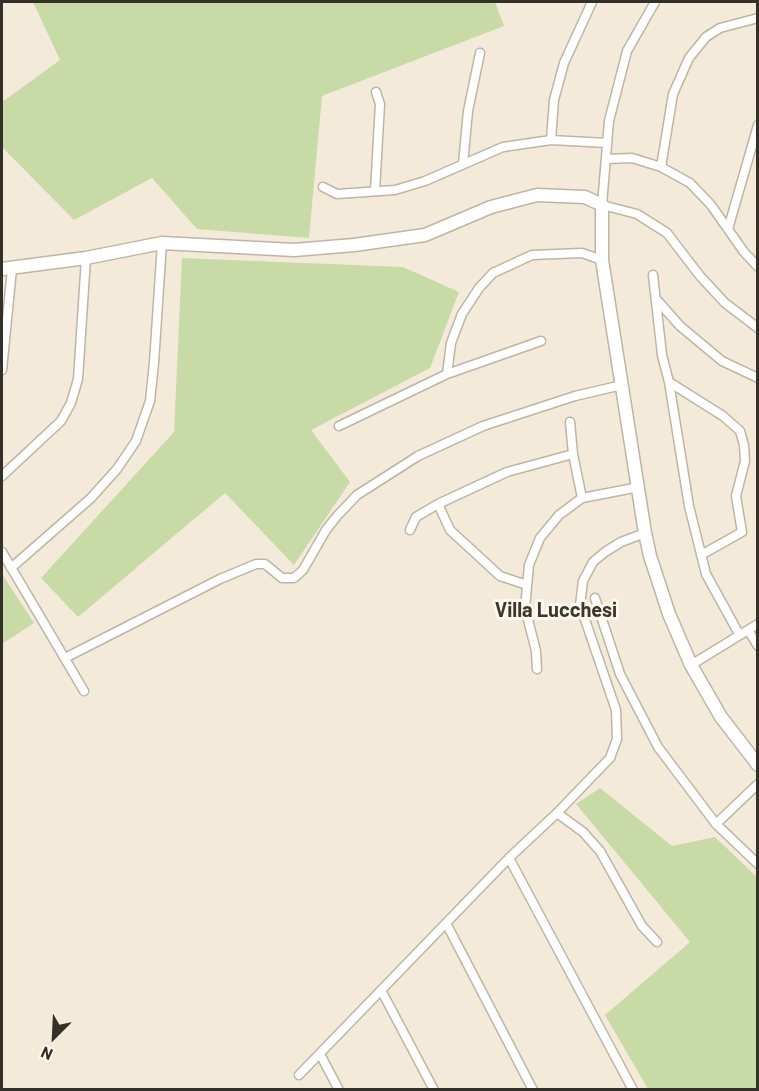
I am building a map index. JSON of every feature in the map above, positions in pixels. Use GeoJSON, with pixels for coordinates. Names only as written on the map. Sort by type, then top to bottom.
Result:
{"type":"FeatureCollection","features":[{"type":"Feature","properties":{"kind":"street"},"geometry":{"type":"LineString","coordinates":[[551,140],[554,100],[564,63],[592,2]]}},
{"type":"Feature","properties":{"kind":"street"},"geometry":{"type":"LineString","coordinates":[[655,2],[627,51],[609,121],[602,205],[602,260],[645,533],[669,614],[691,665],[721,717],[758,765]]}},
{"type":"Feature","properties":{"kind":"street"},"geometry":{"type":"LineString","coordinates":[[661,166],[673,94],[689,58],[706,38],[720,28],[741,20],[758,18]]}},
{"type":"Feature","properties":{"kind":"street"},"geometry":{"type":"LineString","coordinates":[[463,164],[468,111],[480,53]]}},
{"type":"Feature","properties":{"kind":"street"},"geometry":{"type":"LineString","coordinates":[[375,191],[380,104],[376,92]]}},
{"type":"Feature","properties":{"kind":"street"},"geometry":{"type":"LineString","coordinates":[[728,229],[758,125]]}},
{"type":"Feature","properties":{"kind":"street"},"geometry":{"type":"LineString","coordinates":[[323,187],[336,194],[395,190],[425,181],[502,147],[551,140],[607,143]]}},
{"type":"Feature","properties":{"kind":"street"},"geometry":{"type":"LineString","coordinates":[[606,159],[632,158],[661,166],[690,183],[711,205],[744,252],[758,267]]}},
{"type":"Feature","properties":{"kind":"street"},"geometry":{"type":"LineString","coordinates":[[2,370],[7,269],[86,258],[162,243],[294,250],[354,245],[425,235],[491,207],[537,195],[585,197],[602,205],[637,214],[667,233],[700,276],[725,303],[758,328]]}},
{"type":"Feature","properties":{"kind":"street"},"geometry":{"type":"LineString","coordinates":[[11,568],[91,498],[117,469],[136,441],[150,401],[162,243]]}},
{"type":"Feature","properties":{"kind":"street"},"geometry":{"type":"LineString","coordinates":[[447,374],[451,343],[462,314],[479,288],[493,273],[532,255],[582,253],[602,260]]}},
{"type":"Feature","properties":{"kind":"street"},"geometry":{"type":"LineString","coordinates":[[2,476],[60,421],[71,403],[78,379],[86,258]]}},
{"type":"Feature","properties":{"kind":"street"},"geometry":{"type":"LineString","coordinates":[[653,275],[662,355],[669,382],[689,506],[706,574],[738,634]]}},
{"type":"Feature","properties":{"kind":"street"},"geometry":{"type":"LineString","coordinates":[[656,300],[680,326],[722,361],[758,378]]}},
{"type":"Feature","properties":{"kind":"street"},"geometry":{"type":"LineString","coordinates":[[339,426],[447,374],[541,341]]}},
{"type":"Feature","properties":{"kind":"street"},"geometry":{"type":"LineString","coordinates":[[669,382],[723,416],[740,431],[744,445],[745,461],[736,496],[742,532],[701,555]]}},
{"type":"Feature","properties":{"kind":"street"},"geometry":{"type":"LineString","coordinates":[[65,658],[219,579],[256,564],[265,564],[282,578],[294,578],[303,570],[337,516],[357,495],[418,456],[483,426],[575,396],[622,385]]}},
{"type":"Feature","properties":{"kind":"street"},"geometry":{"type":"LineString","coordinates":[[570,422],[573,454],[582,498]]}},
{"type":"Feature","properties":{"kind":"street"},"geometry":{"type":"LineString","coordinates":[[410,530],[416,517],[438,504],[507,472],[573,454]]}},
{"type":"Feature","properties":{"kind":"street"},"geometry":{"type":"LineString","coordinates":[[537,669],[536,651],[525,608],[529,565],[540,538],[559,515],[582,498],[639,486]]}},
{"type":"Feature","properties":{"kind":"street"},"geometry":{"type":"LineString","coordinates":[[438,504],[450,530],[500,576],[527,585]]}},
{"type":"Feature","properties":{"kind":"street"},"geometry":{"type":"LineString","coordinates":[[299,1075],[509,858],[610,758],[617,739],[616,710],[580,605],[583,581],[593,562],[605,552],[621,542],[645,533]]}},
{"type":"Feature","properties":{"kind":"street"},"geometry":{"type":"LineString","coordinates":[[2,552],[84,691]]}},
{"type":"Feature","properties":{"kind":"street"},"geometry":{"type":"LineString","coordinates":[[595,598],[621,674],[658,747],[716,824],[758,864]]}},
{"type":"Feature","properties":{"kind":"street"},"geometry":{"type":"LineString","coordinates":[[691,665],[738,634],[758,624]]}},
{"type":"Feature","properties":{"kind":"street"},"geometry":{"type":"LineString","coordinates":[[748,630],[758,646]]}},
{"type":"Feature","properties":{"kind":"street"},"geometry":{"type":"LineString","coordinates":[[716,824],[758,784]]}},
{"type":"Feature","properties":{"kind":"street"},"geometry":{"type":"LineString","coordinates":[[557,813],[583,832],[600,851],[642,926],[657,942]]}},
{"type":"Feature","properties":{"kind":"street"},"geometry":{"type":"LineString","coordinates":[[509,858],[633,1089]]}},
{"type":"Feature","properties":{"kind":"street"},"geometry":{"type":"LineString","coordinates":[[446,923],[533,1089]]}},
{"type":"Feature","properties":{"kind":"street"},"geometry":{"type":"LineString","coordinates":[[381,990],[434,1089]]}},
{"type":"Feature","properties":{"kind":"street"},"geometry":{"type":"LineString","coordinates":[[320,1054],[339,1089]]}},
{"type":"Feature","properties":{"kind":"green space"},"geometry":{"type":"Polygon","coordinates":[[[33,2],[495,2],[504,26],[322,96],[309,238],[197,229],[152,178],[74,220],[2,147],[2,102],[60,60],[33,2]]]}},
{"type":"Feature","properties":{"kind":"green space"},"geometry":{"type":"Polygon","coordinates":[[[182,258],[403,267],[459,292],[430,368],[311,430],[350,482],[294,565],[225,493],[78,617],[41,578],[174,432],[182,258]]]}},
{"type":"Feature","properties":{"kind":"green space"},"geometry":{"type":"Polygon","coordinates":[[[2,574],[34,623],[2,644],[2,574]]]}},
{"type":"Feature","properties":{"kind":"green space"},"geometry":{"type":"Polygon","coordinates":[[[600,788],[672,846],[715,837],[757,877],[757,1089],[648,1089],[605,1015],[690,942],[576,804],[600,788]]]}},
{"type":"Feature","properties":{"kind":"district","name":"Villa Lucchesi"},"geometry":{"type":"Point","coordinates":[556,610]}}]}
